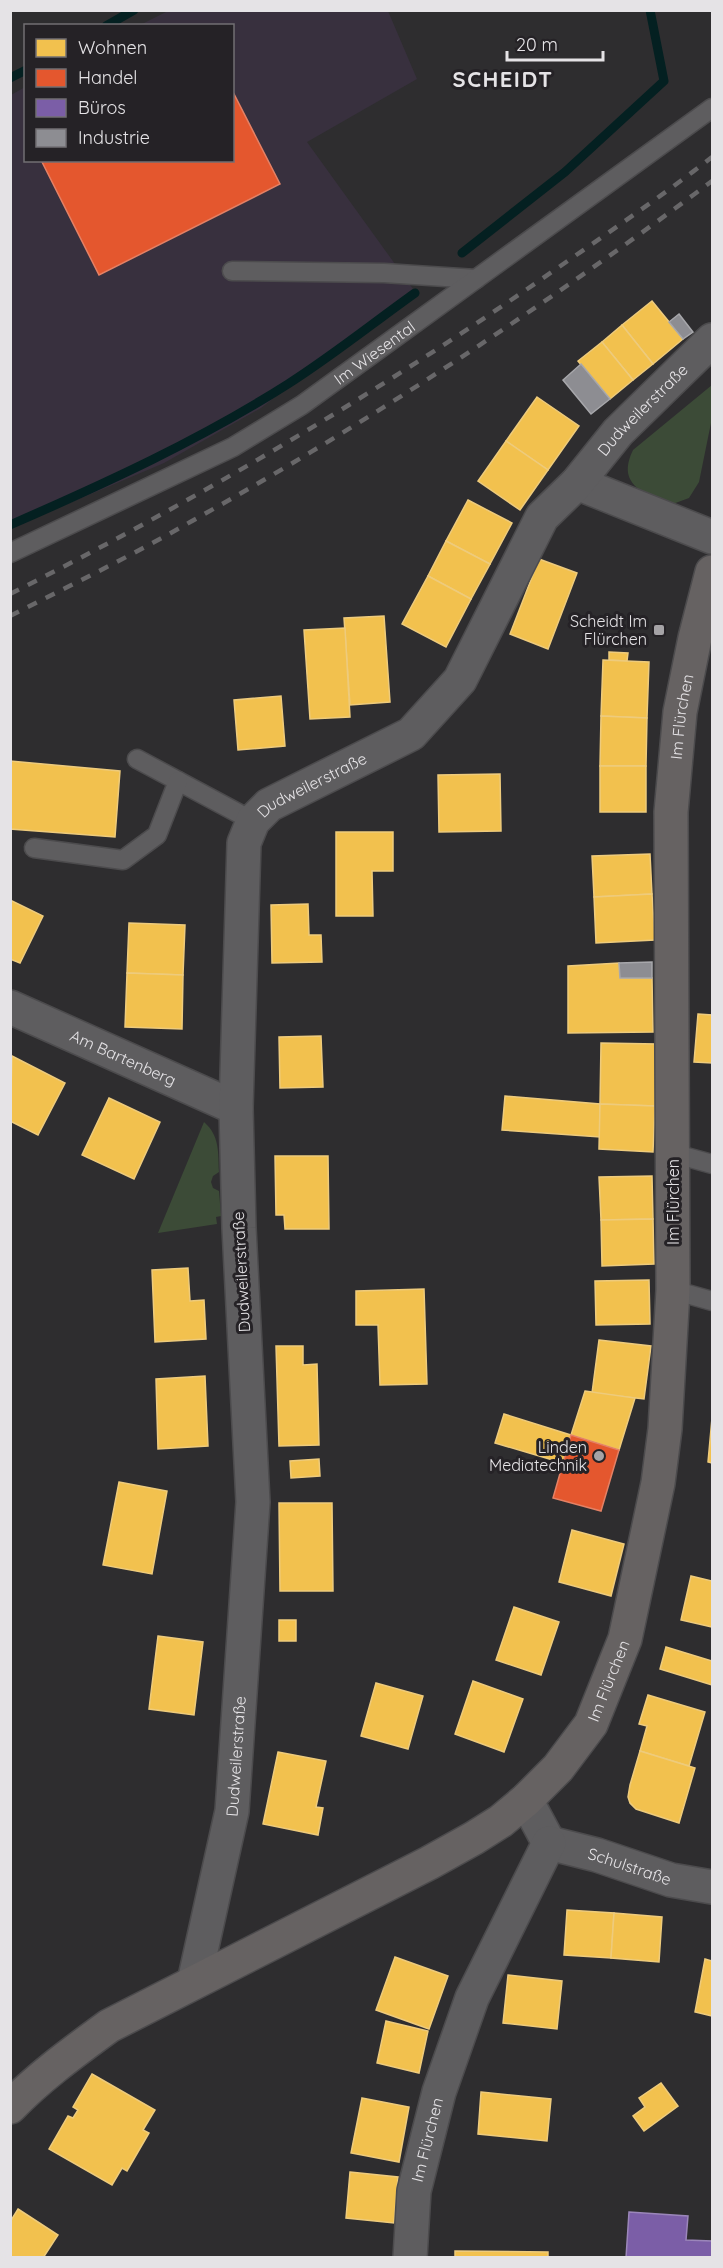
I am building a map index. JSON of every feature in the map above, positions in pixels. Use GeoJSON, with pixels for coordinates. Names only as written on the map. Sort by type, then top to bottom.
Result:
{"type":"FeatureCollection","features":[{"type":"Feature","properties":{"kind":"street","name":"Dudweilerstraße"},"geometry":{"type":"LineString","coordinates":[[194,1982],[232,1810],[253,1502],[238,1228],[236,1108],[244,843],[253,821],[269,805],[411,734],[460,680],[542,518],[577,483],[618,432],[712,340]]}},
{"type":"Feature","properties":{"kind":"street"},"geometry":{"type":"LineString","coordinates":[[577,483],[712,537]]}},
{"type":"Feature","properties":{"kind":"street","name":"Im Flürchen"},"geometry":{"type":"LineString","coordinates":[[194,1982],[429,1863],[492,1827],[526,1800],[558,1768],[591,1724],[625,1639],[658,1483],[665,1429],[673,1290],[671,812],[680,712],[694,638],[712,572]]}},
{"type":"Feature","properties":{"kind":"street","name":"Am Bartenberg"},"geometry":{"type":"LineString","coordinates":[[10,1007],[236,1108]]}},
{"type":"Feature","properties":{"kind":"street"},"geometry":{"type":"LineString","coordinates":[[526,1800],[549,1843]]}},
{"type":"Feature","properties":{"kind":"street","name":"Im Flürchen"},"geometry":{"type":"LineString","coordinates":[[410,2258],[414,2191],[439,2092],[472,1998],[549,1843]]}},
{"type":"Feature","properties":{"kind":"street","name":"Schulstraße"},"geometry":{"type":"LineString","coordinates":[[549,1843],[671,1880],[712,1887]]}},
{"type":"Feature","properties":{"kind":"street"},"geometry":{"type":"LineString","coordinates":[[10,2107],[41,2079],[109,2026],[194,1982]]}},
{"type":"Feature","properties":{"kind":"lane","name":"Im Wiesental"},"geometry":{"type":"LineString","coordinates":[[10,553],[233,447],[302,405],[712,108]]}},
{"type":"Feature","properties":{"kind":"lane"},"geometry":{"type":"LineString","coordinates":[[232,271],[384,273],[476,279]]}},
{"type":"Feature","properties":{"kind":"lane"},"geometry":{"type":"LineString","coordinates":[[137,759],[253,821]]}},
{"type":"Feature","properties":{"kind":"lane"},"geometry":{"type":"LineString","coordinates":[[33,848],[123,860],[157,835],[178,782]]}},
{"type":"Feature","properties":{"kind":"lane"},"geometry":{"type":"LineString","coordinates":[[672,1153],[712,1164]]}},
{"type":"Feature","properties":{"kind":"lane"},"geometry":{"type":"LineString","coordinates":[[673,1290],[712,1301]]}},
{"type":"Feature","properties":{"kind":"shaded area"},"geometry":{"type":"Polygon","coordinates":[[[168,11],[388,11],[417,79],[307,142],[413,289],[261,408],[164,463],[11,528],[11,95],[24,88],[24,162],[234,162],[234,24],[142,24],[168,11]]]}},
{"type":"Feature","properties":{"kind":"green space"},"geometry":{"type":"Polygon","coordinates":[[[712,385],[712,418],[699,482],[689,498],[670,505],[642,492],[630,480],[628,472],[633,450],[712,385]]]}},
{"type":"Feature","properties":{"kind":"green space"},"geometry":{"type":"Polygon","coordinates":[[[204,1122],[216,1139],[219,1172],[213,1176],[211,1182],[213,1188],[219,1191],[221,1216],[216,1217],[217,1224],[158,1233],[204,1122]]]}},
{"type":"Feature","properties":{"kind":"building: Wohnen"},"geometry":{"type":"Polygon","coordinates":[[[652,301],[683,339],[653,364],[622,325],[652,301]]]}},
{"type":"Feature","properties":{"kind":"building: Wohnen"},"geometry":{"type":"Polygon","coordinates":[[[622,325],[653,364],[633,380],[602,342],[622,325]]]}},
{"type":"Feature","properties":{"kind":"building: Wohnen"},"geometry":{"type":"Polygon","coordinates":[[[602,342],[633,380],[610,399],[578,361],[602,342]]]}},
{"type":"Feature","properties":{"kind":"building: Wohnen"},"geometry":{"type":"Polygon","coordinates":[[[537,397],[579,426],[548,470],[506,441],[537,397]]]}},
{"type":"Feature","properties":{"kind":"building: Wohnen"},"geometry":{"type":"Polygon","coordinates":[[[506,441],[548,470],[520,510],[478,481],[506,441]]]}},
{"type":"Feature","properties":{"kind":"building: Wohnen"},"geometry":{"type":"Polygon","coordinates":[[[468,500],[512,523],[490,564],[446,541],[468,500]]]}},
{"type":"Feature","properties":{"kind":"building: Wohnen"},"geometry":{"type":"Polygon","coordinates":[[[446,541],[490,564],[471,599],[428,576],[446,541]]]}},
{"type":"Feature","properties":{"kind":"building: Wohnen"},"geometry":{"type":"Polygon","coordinates":[[[539,559],[577,573],[548,649],[510,634],[539,559]]]}},
{"type":"Feature","properties":{"kind":"building: Wohnen"},"geometry":{"type":"Polygon","coordinates":[[[428,576],[471,599],[446,647],[402,624],[428,576]]]}},
{"type":"Feature","properties":{"kind":"building: Wohnen"},"geometry":{"type":"Polygon","coordinates":[[[384,616],[390,702],[350,705],[344,618],[384,616]]]}},
{"type":"Feature","properties":{"kind":"building: Wohnen"},"geometry":{"type":"Polygon","coordinates":[[[345,628],[350,717],[310,719],[304,630],[345,628]]]}},
{"type":"Feature","properties":{"kind":"building: Wohnen"},"geometry":{"type":"Polygon","coordinates":[[[609,652],[628,653],[627,661],[609,660],[609,652]]]}},
{"type":"Feature","properties":{"kind":"building: Wohnen"},"geometry":{"type":"Polygon","coordinates":[[[603,660],[649,662],[647,718],[601,716],[603,660]]]}},
{"type":"Feature","properties":{"kind":"building: Wohnen"},"geometry":{"type":"Polygon","coordinates":[[[281,696],[285,746],[238,750],[234,700],[281,696]]]}},
{"type":"Feature","properties":{"kind":"building: Wohnen"},"geometry":{"type":"Polygon","coordinates":[[[601,716],[647,718],[646,766],[600,766],[601,716]]]}},
{"type":"Feature","properties":{"kind":"building: Wohnen"},"geometry":{"type":"Polygon","coordinates":[[[10,761],[120,771],[115,837],[10,829],[10,761]]]}},
{"type":"Feature","properties":{"kind":"building: Wohnen"},"geometry":{"type":"Polygon","coordinates":[[[600,766],[646,766],[646,812],[600,812],[600,766]]]}},
{"type":"Feature","properties":{"kind":"building: Wohnen"},"geometry":{"type":"Polygon","coordinates":[[[500,774],[501,831],[439,832],[438,775],[500,774]]]}},
{"type":"Feature","properties":{"kind":"building: Wohnen"},"geometry":{"type":"Polygon","coordinates":[[[336,832],[393,832],[393,871],[372,871],[373,916],[336,916],[336,832]]]}},
{"type":"Feature","properties":{"kind":"building: Wohnen"},"geometry":{"type":"Polygon","coordinates":[[[650,854],[652,894],[594,897],[592,856],[650,854]]]}},
{"type":"Feature","properties":{"kind":"building: Wohnen"},"geometry":{"type":"Polygon","coordinates":[[[652,894],[655,940],[596,943],[594,897],[652,894]]]}},
{"type":"Feature","properties":{"kind":"building: Wohnen"},"geometry":{"type":"Polygon","coordinates":[[[10,900],[43,916],[20,963],[10,959],[10,900]]]}},
{"type":"Feature","properties":{"kind":"building: Wohnen"},"geometry":{"type":"Polygon","coordinates":[[[308,904],[309,935],[321,935],[322,962],[272,963],[271,905],[308,904]]]}},
{"type":"Feature","properties":{"kind":"building: Wohnen"},"geometry":{"type":"Polygon","coordinates":[[[129,923],[185,925],[183,975],[127,973],[129,923]]]}},
{"type":"Feature","properties":{"kind":"building: Wohnen"},"geometry":{"type":"Polygon","coordinates":[[[619,963],[620,978],[652,978],[653,1032],[568,1033],[568,966],[619,963]]]}},
{"type":"Feature","properties":{"kind":"building: Wohnen"},"geometry":{"type":"Polygon","coordinates":[[[127,973],[183,975],[182,1029],[125,1027],[127,973]]]}},
{"type":"Feature","properties":{"kind":"building: Wohnen"},"geometry":{"type":"Polygon","coordinates":[[[698,1014],[712,1015],[712,1063],[694,1062],[698,1014]]]}},
{"type":"Feature","properties":{"kind":"building: Wohnen"},"geometry":{"type":"Polygon","coordinates":[[[321,1036],[323,1087],[280,1088],[279,1037],[321,1036]]]}},
{"type":"Feature","properties":{"kind":"building: Wohnen"},"geometry":{"type":"Polygon","coordinates":[[[601,1043],[657,1044],[655,1106],[600,1104],[601,1043]]]}},
{"type":"Feature","properties":{"kind":"building: Wohnen"},"geometry":{"type":"Polygon","coordinates":[[[12,1056],[65,1083],[38,1135],[10,1121],[12,1056]]]}},
{"type":"Feature","properties":{"kind":"building: Wohnen"},"geometry":{"type":"Polygon","coordinates":[[[505,1096],[600,1104],[600,1137],[502,1130],[505,1096]]]}},
{"type":"Feature","properties":{"kind":"building: Wohnen"},"geometry":{"type":"Polygon","coordinates":[[[109,1098],[160,1122],[134,1179],[82,1155],[109,1098]]]}},
{"type":"Feature","properties":{"kind":"building: Wohnen"},"geometry":{"type":"Polygon","coordinates":[[[600,1104],[655,1106],[653,1152],[599,1149],[600,1104]]]}},
{"type":"Feature","properties":{"kind":"building: Wohnen"},"geometry":{"type":"Polygon","coordinates":[[[275,1156],[328,1156],[329,1229],[285,1229],[284,1215],[276,1215],[275,1156]]]}},
{"type":"Feature","properties":{"kind":"building: Wohnen"},"geometry":{"type":"Polygon","coordinates":[[[652,1176],[653,1219],[601,1220],[599,1177],[652,1176]]]}},
{"type":"Feature","properties":{"kind":"building: Wohnen"},"geometry":{"type":"Polygon","coordinates":[[[653,1219],[654,1264],[602,1266],[601,1220],[653,1219]]]}},
{"type":"Feature","properties":{"kind":"building: Wohnen"},"geometry":{"type":"Polygon","coordinates":[[[188,1268],[190,1301],[204,1300],[206,1339],[155,1342],[152,1270],[188,1268]]]}},
{"type":"Feature","properties":{"kind":"building: Wohnen"},"geometry":{"type":"Polygon","coordinates":[[[649,1280],[650,1324],[596,1325],[595,1281],[649,1280]]]}},
{"type":"Feature","properties":{"kind":"building: Wohnen"},"geometry":{"type":"Polygon","coordinates":[[[424,1289],[427,1384],[380,1385],[378,1325],[356,1325],[356,1291],[424,1289]]]}},
{"type":"Feature","properties":{"kind":"building: Wohnen"},"geometry":{"type":"Polygon","coordinates":[[[599,1340],[651,1346],[644,1399],[592,1393],[599,1340]]]}},
{"type":"Feature","properties":{"kind":"building: Wohnen"},"geometry":{"type":"Polygon","coordinates":[[[276,1346],[303,1346],[303,1365],[317,1364],[319,1445],[279,1446],[276,1346]]]}},
{"type":"Feature","properties":{"kind":"building: Wohnen"},"geometry":{"type":"Polygon","coordinates":[[[205,1376],[208,1446],[158,1449],[156,1379],[205,1376]]]}},
{"type":"Feature","properties":{"kind":"building: Wohnen"},"geometry":{"type":"Polygon","coordinates":[[[585,1391],[635,1398],[619,1450],[571,1435],[585,1391]]]}},
{"type":"Feature","properties":{"kind":"building: Wohnen"},"geometry":{"type":"Polygon","coordinates":[[[504,1414],[571,1435],[563,1463],[495,1443],[504,1414]]]}},
{"type":"Feature","properties":{"kind":"building: Wohnen"},"geometry":{"type":"Polygon","coordinates":[[[712,1418],[712,1463],[708,1462],[712,1418]]]}},
{"type":"Feature","properties":{"kind":"building: Wohnen"},"geometry":{"type":"Polygon","coordinates":[[[319,1459],[320,1476],[291,1478],[290,1461],[319,1459]]]}},
{"type":"Feature","properties":{"kind":"building: Wohnen"},"geometry":{"type":"Polygon","coordinates":[[[119,1482],[167,1491],[152,1574],[103,1565],[119,1482]]]}},
{"type":"Feature","properties":{"kind":"building: Wohnen"},"geometry":{"type":"Polygon","coordinates":[[[279,1503],[332,1503],[333,1591],[280,1591],[279,1503]]]}},
{"type":"Feature","properties":{"kind":"building: Wohnen"},"geometry":{"type":"Polygon","coordinates":[[[572,1530],[624,1544],[611,1596],[559,1582],[572,1530]]]}},
{"type":"Feature","properties":{"kind":"building: Wohnen"},"geometry":{"type":"Polygon","coordinates":[[[691,1576],[712,1581],[712,1627],[681,1620],[691,1576]]]}},
{"type":"Feature","properties":{"kind":"building: Wohnen"},"geometry":{"type":"Polygon","coordinates":[[[514,1607],[559,1622],[541,1675],[496,1660],[514,1607]]]}},
{"type":"Feature","properties":{"kind":"building: Wohnen"},"geometry":{"type":"Polygon","coordinates":[[[279,1620],[296,1620],[296,1641],[279,1641],[279,1620]]]}},
{"type":"Feature","properties":{"kind":"building: Wohnen"},"geometry":{"type":"Polygon","coordinates":[[[158,1636],[203,1642],[194,1715],[149,1709],[158,1636]]]}},
{"type":"Feature","properties":{"kind":"building: Wohnen"},"geometry":{"type":"Polygon","coordinates":[[[666,1647],[712,1661],[712,1685],[660,1669],[666,1647]]]}},
{"type":"Feature","properties":{"kind":"building: Wohnen"},"geometry":{"type":"Polygon","coordinates":[[[473,1681],[523,1699],[504,1752],[455,1734],[473,1681]]]}},
{"type":"Feature","properties":{"kind":"building: Wohnen"},"geometry":{"type":"Polygon","coordinates":[[[376,1683],[423,1696],[408,1749],[361,1736],[376,1683]]]}},
{"type":"Feature","properties":{"kind":"building: Wohnen"},"geometry":{"type":"Polygon","coordinates":[[[648,1695],[705,1712],[689,1766],[640,1751],[647,1726],[639,1724],[648,1695]]]}},
{"type":"Feature","properties":{"kind":"building: Wohnen"},"geometry":{"type":"Polygon","coordinates":[[[640,1751],[695,1768],[679,1823],[636,1809],[630,1803],[628,1797],[630,1785],[640,1751]]]}},
{"type":"Feature","properties":{"kind":"building: Wohnen"},"geometry":{"type":"Polygon","coordinates":[[[278,1752],[326,1761],[316,1807],[323,1808],[318,1835],[263,1824],[278,1752]]]}},
{"type":"Feature","properties":{"kind":"building: Wohnen"},"geometry":{"type":"Polygon","coordinates":[[[567,1910],[614,1913],[611,1958],[564,1955],[567,1910]]]}},
{"type":"Feature","properties":{"kind":"building: Wohnen"},"geometry":{"type":"Polygon","coordinates":[[[614,1913],[662,1917],[659,1962],[611,1958],[614,1913]]]}},
{"type":"Feature","properties":{"kind":"building: Wohnen"},"geometry":{"type":"Polygon","coordinates":[[[395,1957],[448,1976],[429,2029],[376,2010],[395,1957]]]}},
{"type":"Feature","properties":{"kind":"building: Wohnen"},"geometry":{"type":"Polygon","coordinates":[[[705,1959],[712,1961],[712,2016],[695,2012],[705,1959]]]}},
{"type":"Feature","properties":{"kind":"building: Wohnen"},"geometry":{"type":"Polygon","coordinates":[[[508,1975],[562,1981],[557,2029],[503,2023],[508,1975]]]}},
{"type":"Feature","properties":{"kind":"building: Wohnen"},"geometry":{"type":"Polygon","coordinates":[[[386,2021],[428,2031],[419,2073],[377,2063],[386,2021]]]}},
{"type":"Feature","properties":{"kind":"building: Wohnen"},"geometry":{"type":"Polygon","coordinates":[[[92,2074],[155,2110],[143,2130],[149,2133],[127,2171],[122,2168],[112,2185],[49,2149],[68,2116],[73,2118],[78,2110],[73,2107],[92,2074]]]}},
{"type":"Feature","properties":{"kind":"building: Wohnen"},"geometry":{"type":"Polygon","coordinates":[[[661,2083],[678,2106],[644,2131],[633,2116],[645,2107],[639,2098],[661,2083]]]}},
{"type":"Feature","properties":{"kind":"building: Wohnen"},"geometry":{"type":"Polygon","coordinates":[[[481,2092],[551,2099],[547,2141],[478,2134],[481,2092]]]}},
{"type":"Feature","properties":{"kind":"building: Wohnen"},"geometry":{"type":"Polygon","coordinates":[[[362,2098],[409,2107],[399,2162],[351,2153],[362,2098]]]}},
{"type":"Feature","properties":{"kind":"building: Wohnen"},"geometry":{"type":"Polygon","coordinates":[[[350,2172],[398,2177],[394,2223],[346,2218],[350,2172]]]}},
{"type":"Feature","properties":{"kind":"building: Wohnen"},"geometry":{"type":"Polygon","coordinates":[[[18,2209],[58,2235],[43,2258],[10,2258],[10,2222],[18,2209]]]}},
{"type":"Feature","properties":{"kind":"building: Wohnen"},"geometry":{"type":"Polygon","coordinates":[[[455,2251],[548,2252],[548,2258],[455,2258],[455,2251]]]}},
{"type":"Feature","properties":{"kind":"building: Handel"},"geometry":{"type":"Polygon","coordinates":[[[234,94],[280,184],[99,275],[42,162],[234,162],[234,94]]]}},
{"type":"Feature","properties":{"kind":"building: Handel"},"geometry":{"type":"Polygon","coordinates":[[[571,1435],[619,1450],[601,1511],[553,1498],[571,1435]]]}},
{"type":"Feature","properties":{"kind":"building: Büros"},"geometry":{"type":"Polygon","coordinates":[[[629,2212],[688,2216],[686,2240],[712,2241],[712,2258],[626,2258],[629,2212]]]}},
{"type":"Feature","properties":{"kind":"building: Industrie"},"geometry":{"type":"Polygon","coordinates":[[[679,314],[693,332],[683,339],[669,322],[679,314]]]}},
{"type":"Feature","properties":{"kind":"building: Industrie"},"geometry":{"type":"Polygon","coordinates":[[[581,364],[610,399],[591,414],[563,380],[581,364]]]}},
{"type":"Feature","properties":{"kind":"building: Industrie"},"geometry":{"type":"Polygon","coordinates":[[[652,962],[652,978],[620,978],[619,963],[652,962]]]}},
{"type":"Feature","properties":{"kind":"waterway"},"geometry":{"type":"LineString","coordinates":[[110,24],[134,10]]}},
{"type":"Feature","properties":{"kind":"waterway"},"geometry":{"type":"LineString","coordinates":[[462,253],[565,172],[664,81],[650,10]]}},
{"type":"Feature","properties":{"kind":"waterway"},"geometry":{"type":"LineString","coordinates":[[10,78],[24,71]]}},
{"type":"Feature","properties":{"kind":"waterway"},"geometry":{"type":"LineString","coordinates":[[10,525],[152,460],[221,424],[288,384],[415,293]]}},
{"type":"Feature","properties":{"kind":"railway"},"geometry":{"type":"LineString","coordinates":[[10,594],[155,518],[365,395],[502,306],[642,209],[712,157]]}},
{"type":"Feature","properties":{"kind":"railway"},"geometry":{"type":"LineString","coordinates":[[10,616],[170,534],[326,443],[458,360],[586,272],[712,181]]}},
{"type":"Feature","properties":{"kind":"place","name":"Scheidt Im Flürchen"},"geometry":{"type":"Point","coordinates":[659,630]}},
{"type":"Feature","properties":{"kind":"place","name":"Linden Mediatechnik"},"geometry":{"type":"Point","coordinates":[599,1456]}},
{"type":"Feature","properties":{"kind":"district","name":"SCHEIDT"},"geometry":{"type":"Point","coordinates":[503,79]}}]}
